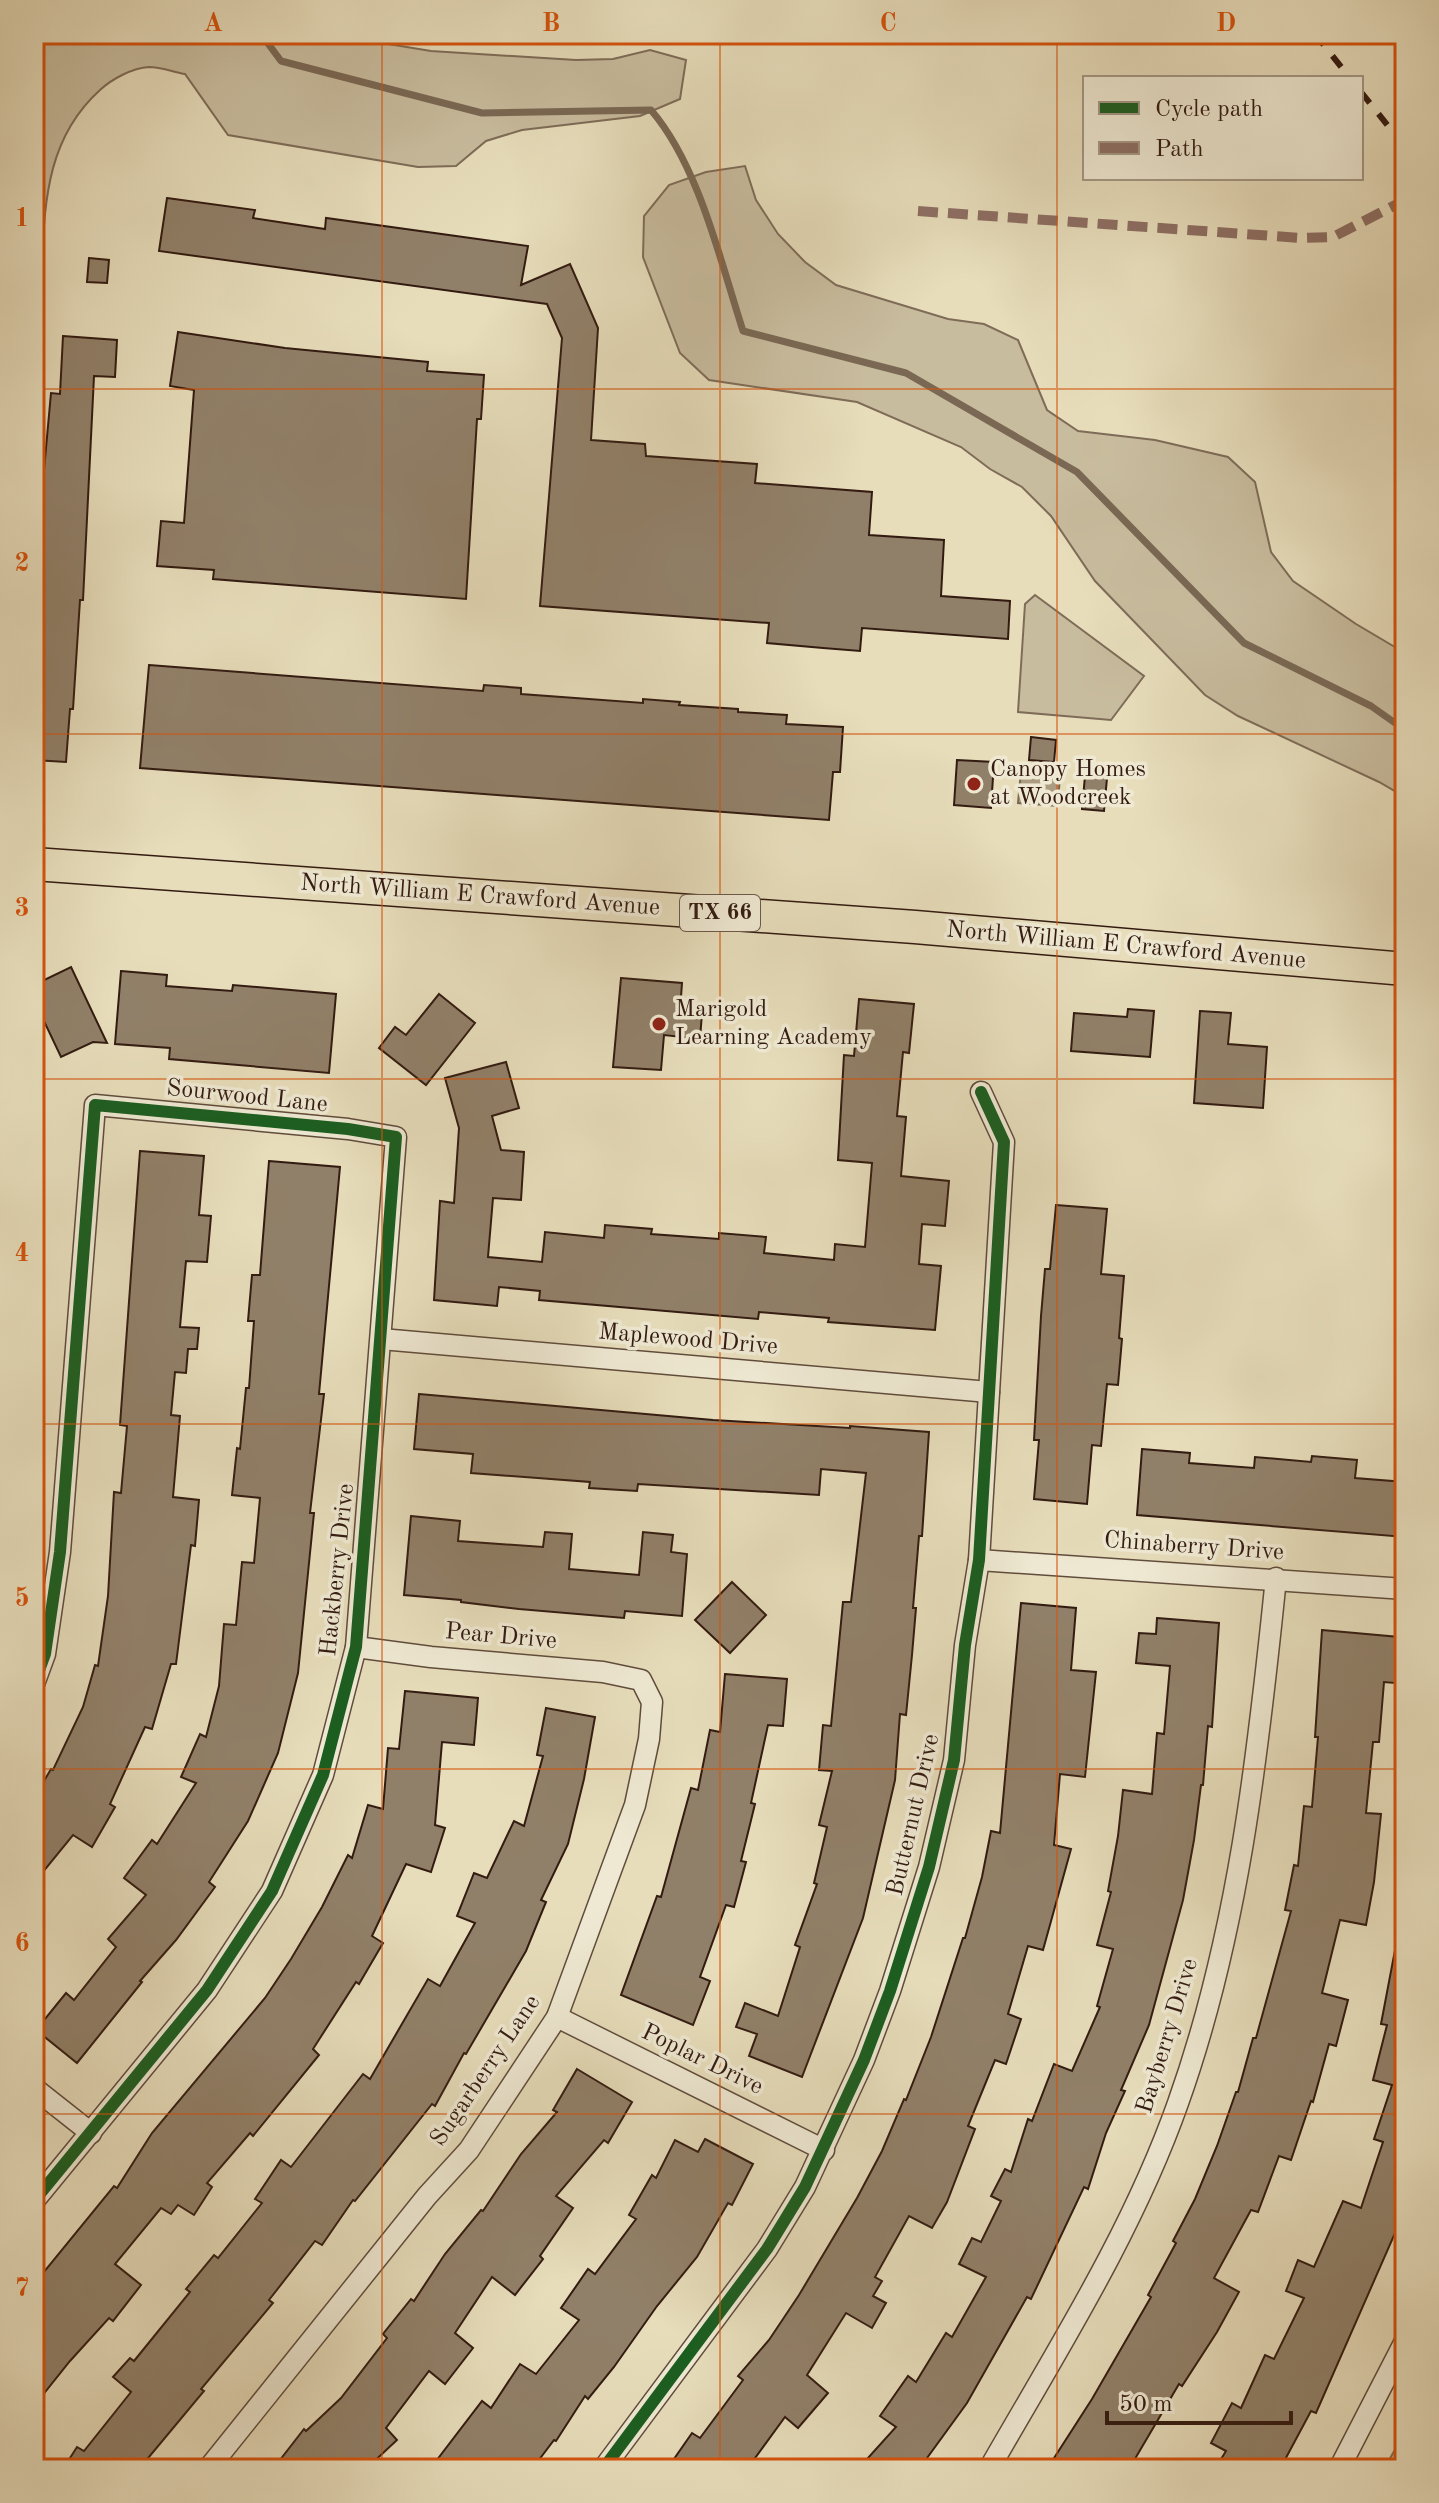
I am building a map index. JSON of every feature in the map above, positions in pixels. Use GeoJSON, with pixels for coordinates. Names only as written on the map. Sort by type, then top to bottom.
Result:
{"type":"FeatureCollection","features":[{"type":"Feature","properties":{"kind":"main road","name":"North William E Crawford Avenue"},"geometry":{"type":"LineString","coordinates":[[34,864],[915,927],[1405,969]]}},
{"type":"Feature","properties":{"kind":"street","name":"Butternut Drive"},"geometry":{"type":"LineString","coordinates":[[603,2469],[767,2249],[805,2187],[864,2060],[890,1991],[929,1867],[954,1760],[965,1645],[979,1560],[1004,1142],[981,1092]]}},
{"type":"Feature","properties":{"kind":"street","name":"Sourwood Lane"},"geometry":{"type":"LineString","coordinates":[[34,1684],[45,1654],[60,1552],[95,1105],[348,1129],[396,1137]]}},
{"type":"Feature","properties":{"kind":"street","name":"Hackberry Drive"},"geometry":{"type":"LineString","coordinates":[[34,2201],[207,1990],[272,1891],[323,1775],[356,1647],[396,1137]]}},
{"type":"Feature","properties":{"kind":"street","name":"Maplewood Drive"},"geometry":{"type":"LineString","coordinates":[[381,1339],[989,1392]]}},
{"type":"Feature","properties":{"kind":"street","name":"Chinaberry Drive"},"geometry":{"type":"LineString","coordinates":[[979,1560],[1405,1589]]}},
{"type":"Feature","properties":{"kind":"street","name":"Bayberry Drive"},"geometry":{"type":"LineString","coordinates":[[989,2469],[1079,2316],[1132,2213],[1178,2104],[1214,1988],[1220,1958],[1260,1731],[1276,1578]]}},
{"type":"Feature","properties":{"kind":"street","name":"Pear Drive"},"geometry":{"type":"LineString","coordinates":[[356,1647],[603,1672],[641,1680]]}},
{"type":"Feature","properties":{"kind":"street","name":"Sugarberry Lane"},"geometry":{"type":"LineString","coordinates":[[208,2469],[427,2196],[469,2150],[557,2017],[635,1805],[649,1739],[652,1702],[641,1680]]}},
{"type":"Feature","properties":{"kind":"street","name":"Poplar Drive"},"geometry":{"type":"LineString","coordinates":[[557,2017],[824,2150]]}},
{"type":"Feature","properties":{"kind":"street"},"geometry":{"type":"LineString","coordinates":[[34,2088],[91,2133]]}},
{"type":"Feature","properties":{"kind":"street"},"geometry":{"type":"LineString","coordinates":[[1339,2469],[1405,2341]]}},
{"type":"Feature","properties":{"kind":"shaded area"},"geometry":{"type":"Polygon","coordinates":[[[34,34],[352,34],[358,39],[431,51],[576,60],[613,59],[650,50],[686,60],[680,99],[640,116],[522,130],[486,141],[456,166],[418,167],[228,135],[185,74],[149,67],[129,72],[100,90],[77,116],[61,144],[46,206],[34,336],[34,34]]]}},
{"type":"Feature","properties":{"kind":"shaded area"},"geometry":{"type":"Polygon","coordinates":[[[745,166],[756,200],[778,234],[805,262],[836,285],[948,319],[984,324],[1018,340],[1047,410],[1078,431],[1155,440],[1228,457],[1255,482],[1271,552],[1293,581],[1405,653],[1405,797],[1238,716],[1205,695],[1095,581],[1051,516],[1022,487],[990,469],[961,447],[857,402],[709,380],[680,353],[643,257],[644,216],[669,185],[706,172],[745,166]]]}},
{"type":"Feature","properties":{"kind":"shaded area"},"geometry":{"type":"Polygon","coordinates":[[[1035,595],[1144,676],[1111,720],[1018,712],[1025,604],[1035,595]]]}},
{"type":"Feature","properties":{"kind":"shaded area"},"geometry":{"type":"Polygon","coordinates":[[[1021,771],[1060,774],[1058,806],[1018,803],[1021,771]]]}},
{"type":"Feature","properties":{"kind":"shaded area"},"geometry":{"type":"Polygon","coordinates":[[[1405,2432],[1405,2469],[1384,2469],[1405,2432]]]}},
{"type":"Feature","properties":{"kind":"building"},"geometry":{"type":"Polygon","coordinates":[[[167,198],[255,210],[253,218],[325,229],[326,218],[528,246],[521,285],[570,264],[598,328],[591,440],[645,444],[646,456],[757,464],[755,483],[872,492],[869,535],[944,540],[941,596],[1010,601],[1008,639],[862,628],[860,651],[767,643],[769,623],[540,606],[562,338],[547,304],[159,251],[167,198]]]}},
{"type":"Feature","properties":{"kind":"building"},"geometry":{"type":"Polygon","coordinates":[[[89,258],[109,260],[107,283],[87,282],[89,258]]]}},
{"type":"Feature","properties":{"kind":"building"},"geometry":{"type":"Polygon","coordinates":[[[178,332],[285,348],[428,362],[427,371],[484,375],[481,419],[477,419],[466,599],[213,579],[214,570],[157,566],[161,521],[184,523],[194,390],[170,386],[178,332]]]}},
{"type":"Feature","properties":{"kind":"building"},"geometry":{"type":"Polygon","coordinates":[[[63,336],[117,340],[115,377],[94,376],[83,600],[80,600],[73,709],[70,709],[66,762],[34,760],[34,503],[41,503],[51,393],[60,394],[63,336]]]}},
{"type":"Feature","properties":{"kind":"building"},"geometry":{"type":"Polygon","coordinates":[[[149,665],[483,691],[484,685],[521,688],[521,694],[643,703],[643,699],[738,709],[738,712],[787,715],[786,724],[843,727],[840,772],[833,772],[829,820],[140,768],[149,665]]]}},
{"type":"Feature","properties":{"kind":"building"},"geometry":{"type":"Polygon","coordinates":[[[1031,737],[1056,740],[1054,762],[1029,760],[1031,737]]]}},
{"type":"Feature","properties":{"kind":"building","name":"Canopy Homes at Woodcreek"},"geometry":{"type":"Polygon","coordinates":[[[957,760],[994,762],[991,808],[954,805],[957,760]]]}},
{"type":"Feature","properties":{"kind":"building"},"geometry":{"type":"Polygon","coordinates":[[[1085,776],[1107,778],[1104,811],[1082,809],[1085,776]]]}},
{"type":"Feature","properties":{"kind":"building"},"geometry":{"type":"Polygon","coordinates":[[[71,967],[107,1043],[93,1042],[61,1057],[34,1000],[34,985],[71,967]]]}},
{"type":"Feature","properties":{"kind":"building"},"geometry":{"type":"Polygon","coordinates":[[[121,971],[167,975],[166,986],[232,991],[233,985],[336,994],[329,1073],[169,1059],[170,1048],[115,1044],[121,971]]]}},
{"type":"Feature","properties":{"kind":"building","name":"Marigold Learning Academy"},"geometry":{"type":"Polygon","coordinates":[[[621,978],[682,983],[680,1011],[702,1013],[700,1039],[664,1035],[661,1070],[613,1067],[621,978]]]}},
{"type":"Feature","properties":{"kind":"building"},"geometry":{"type":"Polygon","coordinates":[[[439,994],[475,1023],[426,1085],[379,1048],[395,1027],[406,1035],[439,994]]]}},
{"type":"Feature","properties":{"kind":"building"},"geometry":{"type":"Polygon","coordinates":[[[859,999],[914,1004],[909,1053],[903,1052],[897,1116],[906,1117],[901,1176],[949,1181],[945,1226],[922,1224],[919,1264],[941,1266],[935,1330],[828,1322],[829,1318],[759,1312],[758,1319],[539,1300],[540,1291],[499,1287],[497,1306],[434,1300],[440,1201],[454,1203],[459,1128],[445,1078],[506,1062],[519,1108],[492,1116],[501,1150],[524,1152],[521,1200],[493,1198],[488,1257],[542,1262],[545,1232],[604,1238],[605,1225],[652,1229],[651,1234],[719,1239],[719,1233],[766,1237],[764,1253],[834,1260],[835,1244],[865,1247],[872,1163],[838,1160],[844,1055],[854,1056],[859,999]]]}},
{"type":"Feature","properties":{"kind":"building"},"geometry":{"type":"Polygon","coordinates":[[[1128,1009],[1154,1011],[1150,1057],[1071,1051],[1074,1013],[1127,1017],[1128,1009]]]}},
{"type":"Feature","properties":{"kind":"building"},"geometry":{"type":"Polygon","coordinates":[[[1200,1011],[1231,1013],[1228,1044],[1267,1047],[1263,1108],[1194,1103],[1200,1011]]]}},
{"type":"Feature","properties":{"kind":"building"},"geometry":{"type":"Polygon","coordinates":[[[140,1151],[204,1156],[199,1215],[211,1216],[207,1262],[186,1261],[180,1327],[199,1328],[197,1349],[188,1349],[186,1373],[175,1372],[171,1415],[180,1416],[173,1497],[199,1500],[195,1546],[191,1545],[176,1664],[171,1664],[152,1729],[145,1727],[110,1804],[115,1807],[92,1847],[73,1835],[34,1883],[34,1798],[53,1770],[83,1707],[95,1665],[98,1666],[108,1596],[114,1492],[121,1493],[127,1426],[120,1425],[140,1151]]]}},
{"type":"Feature","properties":{"kind":"building"},"geometry":{"type":"Polygon","coordinates":[[[269,1161],[340,1167],[319,1394],[324,1394],[310,1513],[314,1513],[298,1673],[278,1753],[248,1821],[209,1882],[215,1887],[77,2063],[36,2030],[66,1993],[74,2000],[116,1947],[108,1939],[146,1895],[124,1878],[152,1840],[157,1844],[196,1783],[181,1777],[200,1734],[206,1737],[219,1686],[224,1624],[236,1625],[242,1562],[254,1563],[260,1498],[232,1495],[246,1388],[249,1388],[254,1321],[248,1321],[252,1275],[260,1275],[269,1161]]]}},
{"type":"Feature","properties":{"kind":"building"},"geometry":{"type":"Polygon","coordinates":[[[1056,1205],[1107,1209],[1101,1274],[1124,1276],[1118,1385],[1107,1384],[1101,1446],[1092,1445],[1087,1504],[1034,1499],[1039,1440],[1034,1440],[1041,1316],[1045,1269],[1050,1269],[1056,1205]]]}},
{"type":"Feature","properties":{"kind":"building"},"geometry":{"type":"Polygon","coordinates":[[[419,1394],[713,1420],[929,1432],[922,1536],[919,1536],[913,1608],[916,1608],[912,1655],[906,1715],[900,1714],[895,1780],[863,1918],[802,2077],[749,2056],[757,2034],[736,2027],[745,2003],[778,2016],[800,1947],[795,1945],[817,1884],[814,1883],[827,1827],[819,1825],[832,1771],[819,1770],[823,1725],[831,1726],[843,1602],[851,1602],[866,1473],[821,1469],[819,1495],[638,1484],[637,1491],[589,1488],[590,1482],[471,1473],[473,1454],[414,1449],[419,1394]]]}},
{"type":"Feature","properties":{"kind":"building"},"geometry":{"type":"Polygon","coordinates":[[[1142,1449],[1190,1453],[1189,1463],[1254,1468],[1255,1457],[1311,1462],[1312,1456],[1357,1460],[1355,1478],[1405,1482],[1405,1537],[1137,1515],[1142,1449]]]}},
{"type":"Feature","properties":{"kind":"building"},"geometry":{"type":"Polygon","coordinates":[[[411,1516],[460,1521],[458,1541],[543,1547],[545,1532],[572,1534],[569,1569],[639,1575],[643,1532],[673,1535],[671,1552],[687,1554],[682,1616],[625,1611],[624,1618],[404,1595],[411,1516]]]}},
{"type":"Feature","properties":{"kind":"building"},"geometry":{"type":"Polygon","coordinates":[[[732,1582],[766,1615],[730,1653],[695,1620],[732,1582]]]}},
{"type":"Feature","properties":{"kind":"building"},"geometry":{"type":"Polygon","coordinates":[[[1021,1603],[1076,1608],[1071,1670],[1096,1672],[1085,1777],[1060,1774],[1054,1845],[1071,1849],[1043,1950],[1028,1946],[1008,2014],[1021,2019],[1006,2064],[995,2060],[968,2126],[975,2129],[947,2202],[932,2228],[909,2216],[875,2277],[882,2281],[873,2296],[886,2303],[872,2328],[846,2313],[807,2375],[828,2393],[798,2428],[785,2417],[747,2469],[667,2469],[692,2433],[700,2438],[743,2380],[738,2376],[769,2340],[799,2295],[857,2198],[906,2100],[965,1938],[991,1831],[1000,1833],[1021,1603]]]}},
{"type":"Feature","properties":{"kind":"building"},"geometry":{"type":"Polygon","coordinates":[[[1157,1618],[1219,1623],[1212,1727],[1208,1726],[1194,1840],[1183,1900],[1149,2025],[1121,2090],[1125,2091],[1106,2133],[1088,2189],[1084,2187],[1031,2299],[1027,2297],[967,2403],[919,2469],[858,2469],[896,2427],[880,2416],[908,2376],[916,2382],[946,2333],[952,2337],[986,2277],[959,2264],[972,2238],[981,2242],[1001,2201],[991,2196],[1005,2169],[1011,2172],[1028,2119],[1032,2121],[1054,2064],[1072,2071],[1100,2007],[1097,2006],[1113,1949],[1097,1945],[1111,1892],[1108,1891],[1123,1790],[1152,1794],[1157,1733],[1164,1734],[1170,1666],[1136,1663],[1139,1633],[1156,1634],[1157,1618]]]}},
{"type":"Feature","properties":{"kind":"building"},"geometry":{"type":"Polygon","coordinates":[[[1322,1630],[1399,1637],[1395,1683],[1384,1682],[1379,1742],[1373,1742],[1366,1813],[1381,1814],[1366,1925],[1340,1920],[1322,1993],[1348,2000],[1336,2046],[1329,2044],[1313,2102],[1291,2160],[1279,2156],[1258,2212],[1251,2210],[1214,2278],[1239,2292],[1217,2332],[1182,2386],[1179,2384],[1129,2469],[1047,2469],[1151,2297],[1148,2295],[1176,2243],[1173,2241],[1217,2146],[1238,2092],[1253,2038],[1256,2038],[1291,1911],[1285,1910],[1294,1865],[1298,1866],[1304,1806],[1312,1807],[1322,1630]]]}},
{"type":"Feature","properties":{"kind":"building"},"geometry":{"type":"Polygon","coordinates":[[[725,1674],[787,1679],[783,1726],[768,1725],[751,1803],[755,1804],[741,1861],[746,1862],[734,1907],[726,1905],[700,1977],[710,1981],[693,2025],[621,1995],[657,1896],[661,1897],[691,1788],[698,1790],[710,1730],[720,1732],[725,1674]]]}},
{"type":"Feature","properties":{"kind":"building"},"geometry":{"type":"Polygon","coordinates":[[[405,1691],[478,1698],[474,1745],[442,1742],[435,1825],[445,1828],[431,1872],[406,1864],[372,1936],[383,1943],[359,1984],[356,1982],[313,2049],[319,2055],[253,2136],[250,2133],[207,2183],[212,2187],[194,2215],[178,2205],[171,2214],[161,2208],[115,2264],[141,2285],[113,2321],[109,2318],[34,2406],[34,2284],[114,2186],[117,2188],[152,2133],[265,1998],[291,1959],[348,1855],[352,1858],[368,1805],[383,1809],[388,1748],[399,1749],[405,1691]]]}},
{"type":"Feature","properties":{"kind":"building"},"geometry":{"type":"Polygon","coordinates":[[[546,1708],[595,1717],[568,1844],[541,1900],[546,1902],[526,1951],[435,2106],[432,2104],[353,2200],[322,2245],[315,2241],[269,2300],[273,2303],[139,2469],[63,2469],[77,2447],[84,2451],[131,2392],[113,2377],[130,2358],[134,2361],[190,2292],[186,2289],[214,2255],[218,2258],[262,2203],[255,2199],[281,2160],[291,2167],[363,2074],[370,2079],[428,1979],[440,1986],[475,1923],[457,1916],[474,1873],[487,1878],[514,1821],[524,1826],[543,1756],[537,1755],[546,1708]]]}},
{"type":"Feature","properties":{"kind":"building"},"geometry":{"type":"Polygon","coordinates":[[[1395,1950],[1405,1951],[1405,2201],[1399,2224],[1316,2413],[1311,2411],[1280,2469],[1215,2469],[1226,2451],[1211,2443],[1232,2403],[1241,2408],[1265,2355],[1274,2359],[1304,2298],[1286,2291],[1298,2260],[1314,2267],[1343,2201],[1361,2208],[1383,2142],[1374,2139],[1392,2085],[1373,2080],[1387,2025],[1381,2024],[1395,1950]]]}},
{"type":"Feature","properties":{"kind":"building"},"geometry":{"type":"Polygon","coordinates":[[[577,2069],[632,2102],[608,2143],[604,2140],[556,2196],[573,2208],[540,2256],[543,2259],[515,2295],[492,2277],[455,2333],[473,2348],[445,2384],[429,2371],[386,2428],[397,2440],[366,2469],[273,2469],[304,2429],[306,2431],[341,2398],[387,2338],[383,2334],[411,2299],[414,2301],[445,2254],[483,2211],[521,2154],[557,2112],[553,2110],[577,2069]]]}},
{"type":"Feature","properties":{"kind":"building"},"geometry":{"type":"Polygon","coordinates":[[[705,2139],[753,2164],[732,2205],[728,2203],[697,2257],[657,2306],[614,2367],[588,2399],[585,2396],[556,2441],[532,2469],[430,2469],[482,2401],[491,2408],[520,2364],[536,2374],[579,2320],[561,2308],[588,2269],[595,2274],[636,2219],[629,2215],[652,2175],[656,2178],[675,2140],[698,2152],[705,2139]]]}},
{"type":"Feature","properties":{"kind":"waterway"},"geometry":{"type":"LineString","coordinates":[[261,34],[281,61],[482,113],[651,110],[668,133],[695,186],[743,331],[906,373],[1077,472],[1244,643],[1371,706],[1405,730]]}},
{"type":"Feature","properties":{"kind":"railway"},"geometry":{"type":"LineString","coordinates":[[1315,34],[1348,76]]}},
{"type":"Feature","properties":{"kind":"railway"},"geometry":{"type":"LineString","coordinates":[[1363,94],[1405,147]]}},
{"type":"Feature","properties":{"kind":"marked path"},"geometry":{"type":"LineString","coordinates":[[918,211],[1302,238],[1333,237],[1405,200]]}},
{"type":"Feature","properties":{"kind":"cycle path"},"geometry":{"type":"LineString","coordinates":[[603,2469],[767,2249],[805,2187],[864,2060],[890,1991],[929,1867],[954,1760],[965,1645],[979,1560],[1004,1142],[981,1092]]}},
{"type":"Feature","properties":{"kind":"cycle path"},"geometry":{"type":"LineString","coordinates":[[34,1684],[45,1654],[60,1552],[95,1105],[348,1129],[396,1137],[356,1647],[323,1775],[272,1891],[207,1990],[34,2201]]}},
{"type":"Feature","properties":{"kind":"place","name":"Canopy Homes at Woodcreek"},"geometry":{"type":"Point","coordinates":[974,784]}},
{"type":"Feature","properties":{"kind":"place","name":"Marigold Learning Academy"},"geometry":{"type":"Point","coordinates":[659,1024]}}]}
